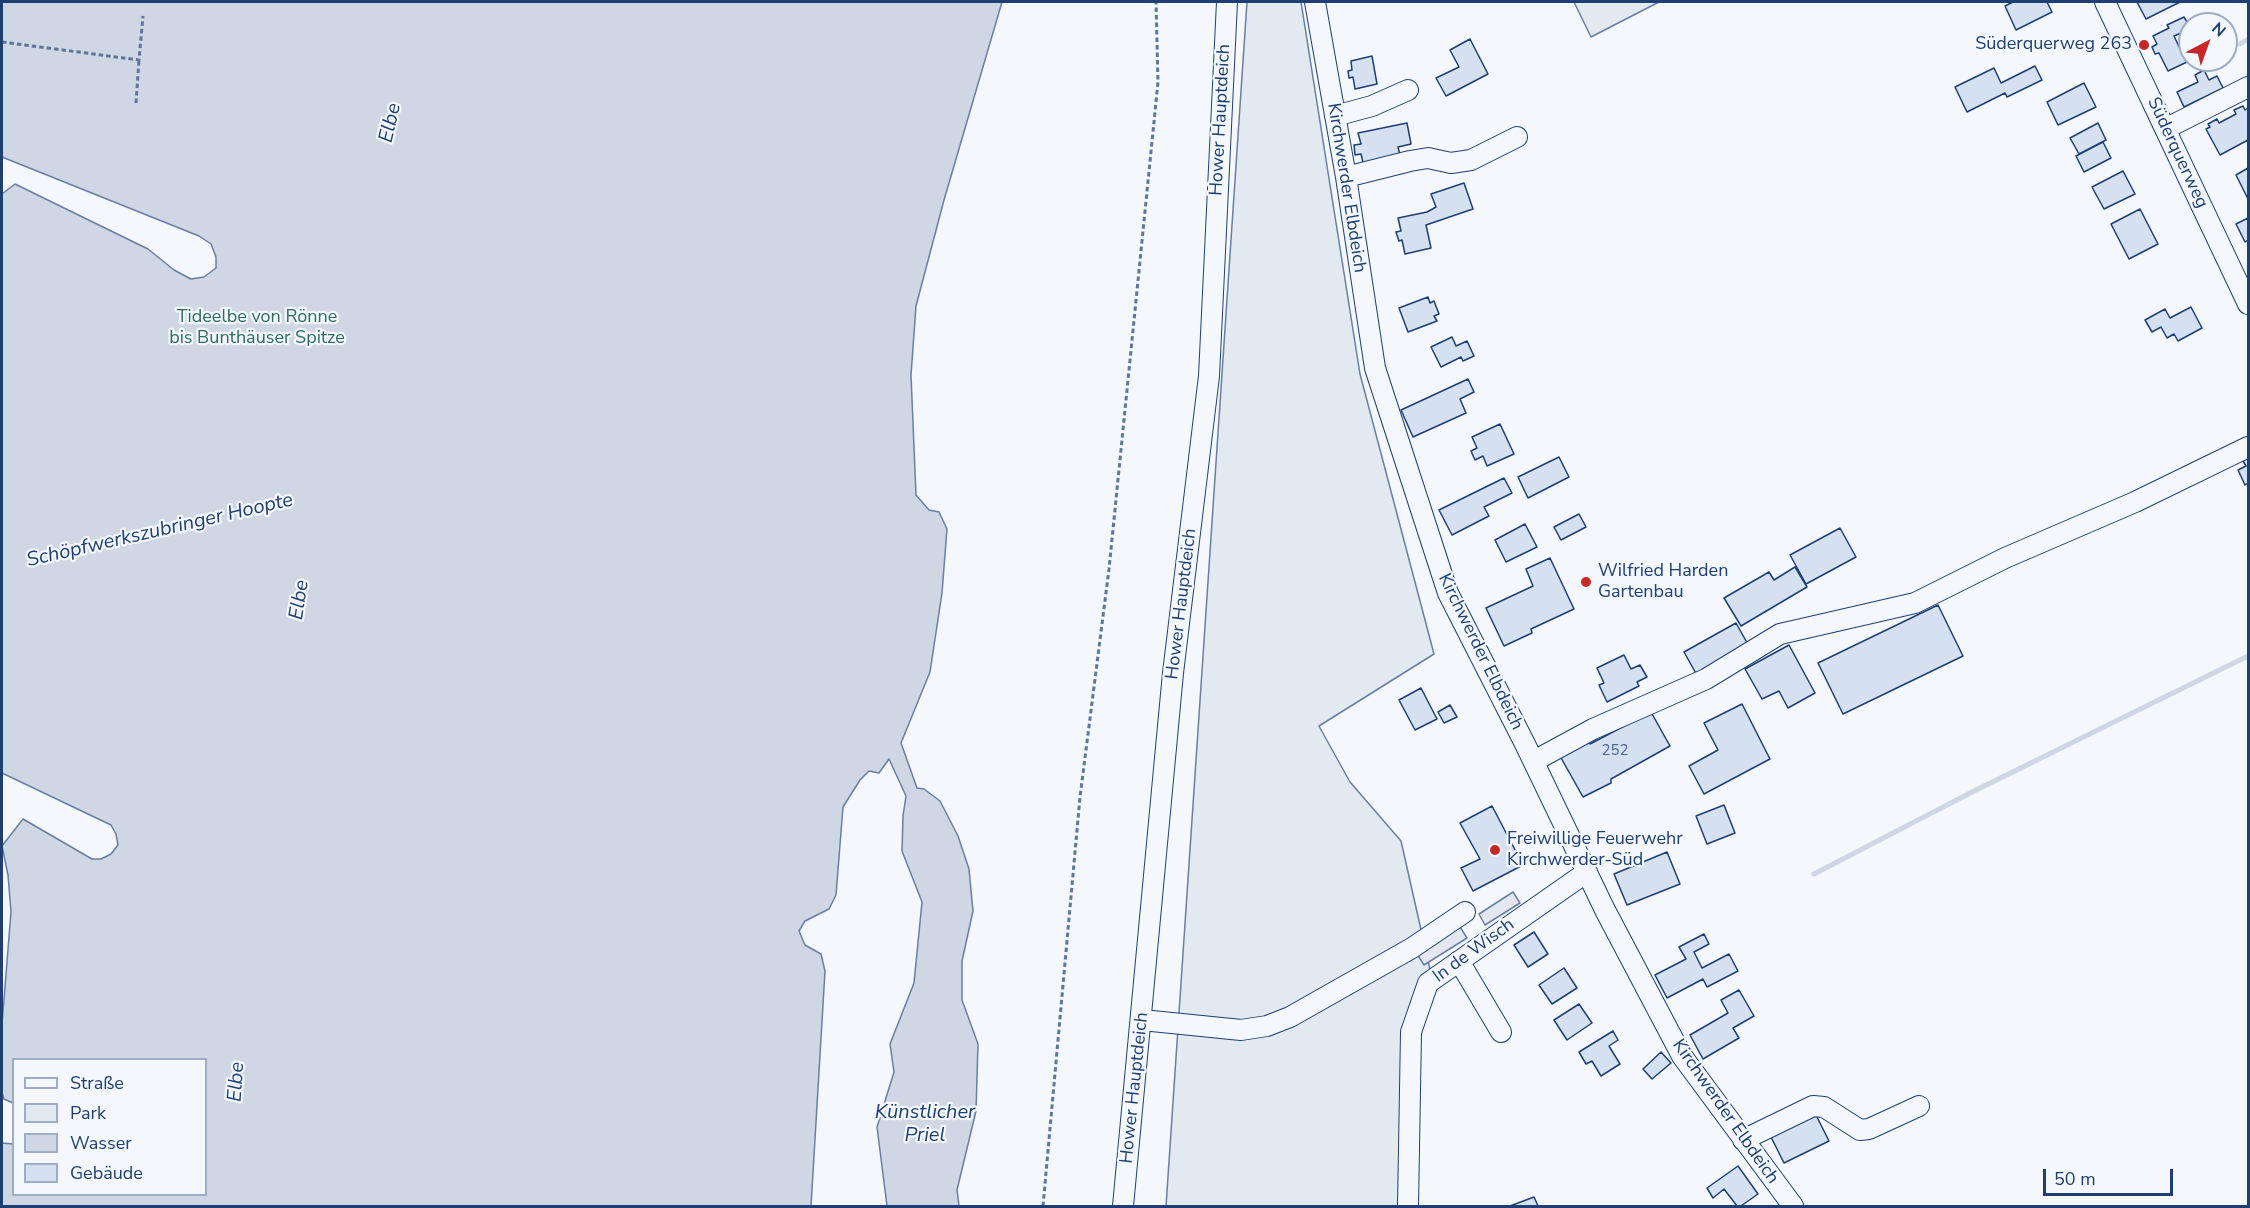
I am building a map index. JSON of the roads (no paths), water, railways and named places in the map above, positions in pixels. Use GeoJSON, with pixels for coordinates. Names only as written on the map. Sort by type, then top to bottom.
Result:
{"type":"FeatureCollection","features":[{"type":"Feature","properties":{"kind":"street","name":"Hower Hauptdeich"},"geometry":{"type":"LineString","coordinates":[[1123,1206],[1173,673],[1209,376],[1227,2]]}},
{"type":"Feature","properties":{"kind":"street","name":"Kirchwerder Elbdeich"},"geometry":{"type":"LineString","coordinates":[[1315,2],[1346,177],[1375,368],[1448,593],[1682,1056],[1793,1206]]}},
{"type":"Feature","properties":{"kind":"street","name":"Süderquerweg"},"geometry":{"type":"LineString","coordinates":[[2105,2],[2165,129],[2241,268],[2248,304]]}},
{"type":"Feature","properties":{"kind":"street"},"geometry":{"type":"LineString","coordinates":[[2165,129],[2248,87]]}},
{"type":"Feature","properties":{"kind":"street"},"geometry":{"type":"LineString","coordinates":[[1335,116],[1372,106],[1408,90]]}},
{"type":"Feature","properties":{"kind":"street"},"geometry":{"type":"LineString","coordinates":[[1346,177],[1428,158],[1452,163],[1471,160],[1517,137]]}},
{"type":"Feature","properties":{"kind":"street"},"geometry":{"type":"LineString","coordinates":[[1534,761],[1593,729],[1706,679],[1780,634],[1915,603],[2005,558],[2135,502],[2248,447]]}},
{"type":"Feature","properties":{"kind":"street","name":"In de Wisch"},"geometry":{"type":"LineString","coordinates":[[1408,1206],[1412,1032],[1428,983],[1587,872]]}},
{"type":"Feature","properties":{"kind":"street"},"geometry":{"type":"LineString","coordinates":[[1142,1020],[1241,1030],[1256,1029],[1277,1023],[1412,948],[1465,912]]}},
{"type":"Feature","properties":{"kind":"street"},"geometry":{"type":"LineString","coordinates":[[1459,961],[1501,1032]]}},
{"type":"Feature","properties":{"kind":"street"},"geometry":{"type":"LineString","coordinates":[[1743,1140],[1813,1106],[1824,1107],[1860,1130],[1869,1129],[1919,1106]]}},
{"type":"Feature","properties":{"kind":"water"},"geometry":{"type":"Polygon","coordinates":[[[2,2],[1002,2],[944,200],[916,306],[911,375],[916,495],[929,510],[939,512],[947,529],[942,593],[930,672],[901,743],[917,788],[924,789],[940,801],[958,836],[969,869],[973,911],[962,961],[962,1000],[978,1044],[976,1111],[957,1190],[959,1206],[887,1206],[877,1127],[894,1072],[890,1044],[914,983],[922,902],[902,851],[906,796],[889,759],[879,773],[869,771],[860,780],[843,807],[836,895],[829,909],[805,921],[799,931],[805,945],[821,954],[825,971],[811,1206],[2,1206],[2,1143],[12,1144],[12,1196],[207,1196],[207,1058],[12,1058],[12,1103],[4,1099],[2,1093],[2,1024],[11,912],[8,875],[2,846],[23,819],[92,859],[101,859],[111,854],[118,845],[111,825],[2,773],[2,194],[15,184],[148,249],[174,270],[191,279],[204,277],[216,268],[216,257],[211,244],[199,236],[2,157],[2,2]]]}},
{"type":"Feature","properties":{"kind":"waterway"},"geometry":{"type":"LineString","coordinates":[[2240,44],[2248,39]]}},
{"type":"Feature","properties":{"kind":"waterway"},"geometry":{"type":"LineString","coordinates":[[1814,874],[1974,791],[2248,656]]}},
{"type":"Feature","properties":{"kind":"place","name":"Süderquerweg 263"},"geometry":{"type":"Point","coordinates":[2144,45]}},
{"type":"Feature","properties":{"kind":"place","name":"Wilfried Harden Gartenbau"},"geometry":{"type":"Point","coordinates":[1586,582]}},
{"type":"Feature","properties":{"kind":"place","name":"Freiwillige Feuerwehr Kirchwerder-Süd"},"geometry":{"type":"Point","coordinates":[1495,850]}},
{"type":"Feature","properties":{"kind":"water label","name":"Elbe"},"geometry":{"type":"Point","coordinates":[391,123]}},
{"type":"Feature","properties":{"kind":"water label","name":"Schöpfwerkszubringer Hoopte"},"geometry":{"type":"Point","coordinates":[160,531]}},
{"type":"Feature","properties":{"kind":"water label","name":"Elbe"},"geometry":{"type":"Point","coordinates":[300,600]}},
{"type":"Feature","properties":{"kind":"water label","name":"Elbe"},"geometry":{"type":"Point","coordinates":[237,1082]}},
{"type":"Feature","properties":{"kind":"water label","name":"Künstlicher Priel"},"geometry":{"type":"Point","coordinates":[925,1124]}},
{"type":"Feature","properties":{"kind":"park label","name":"Tideelbe von Rönne bis Bunthäuser Spitze"},"geometry":{"type":"Point","coordinates":[257,328]}}]}
